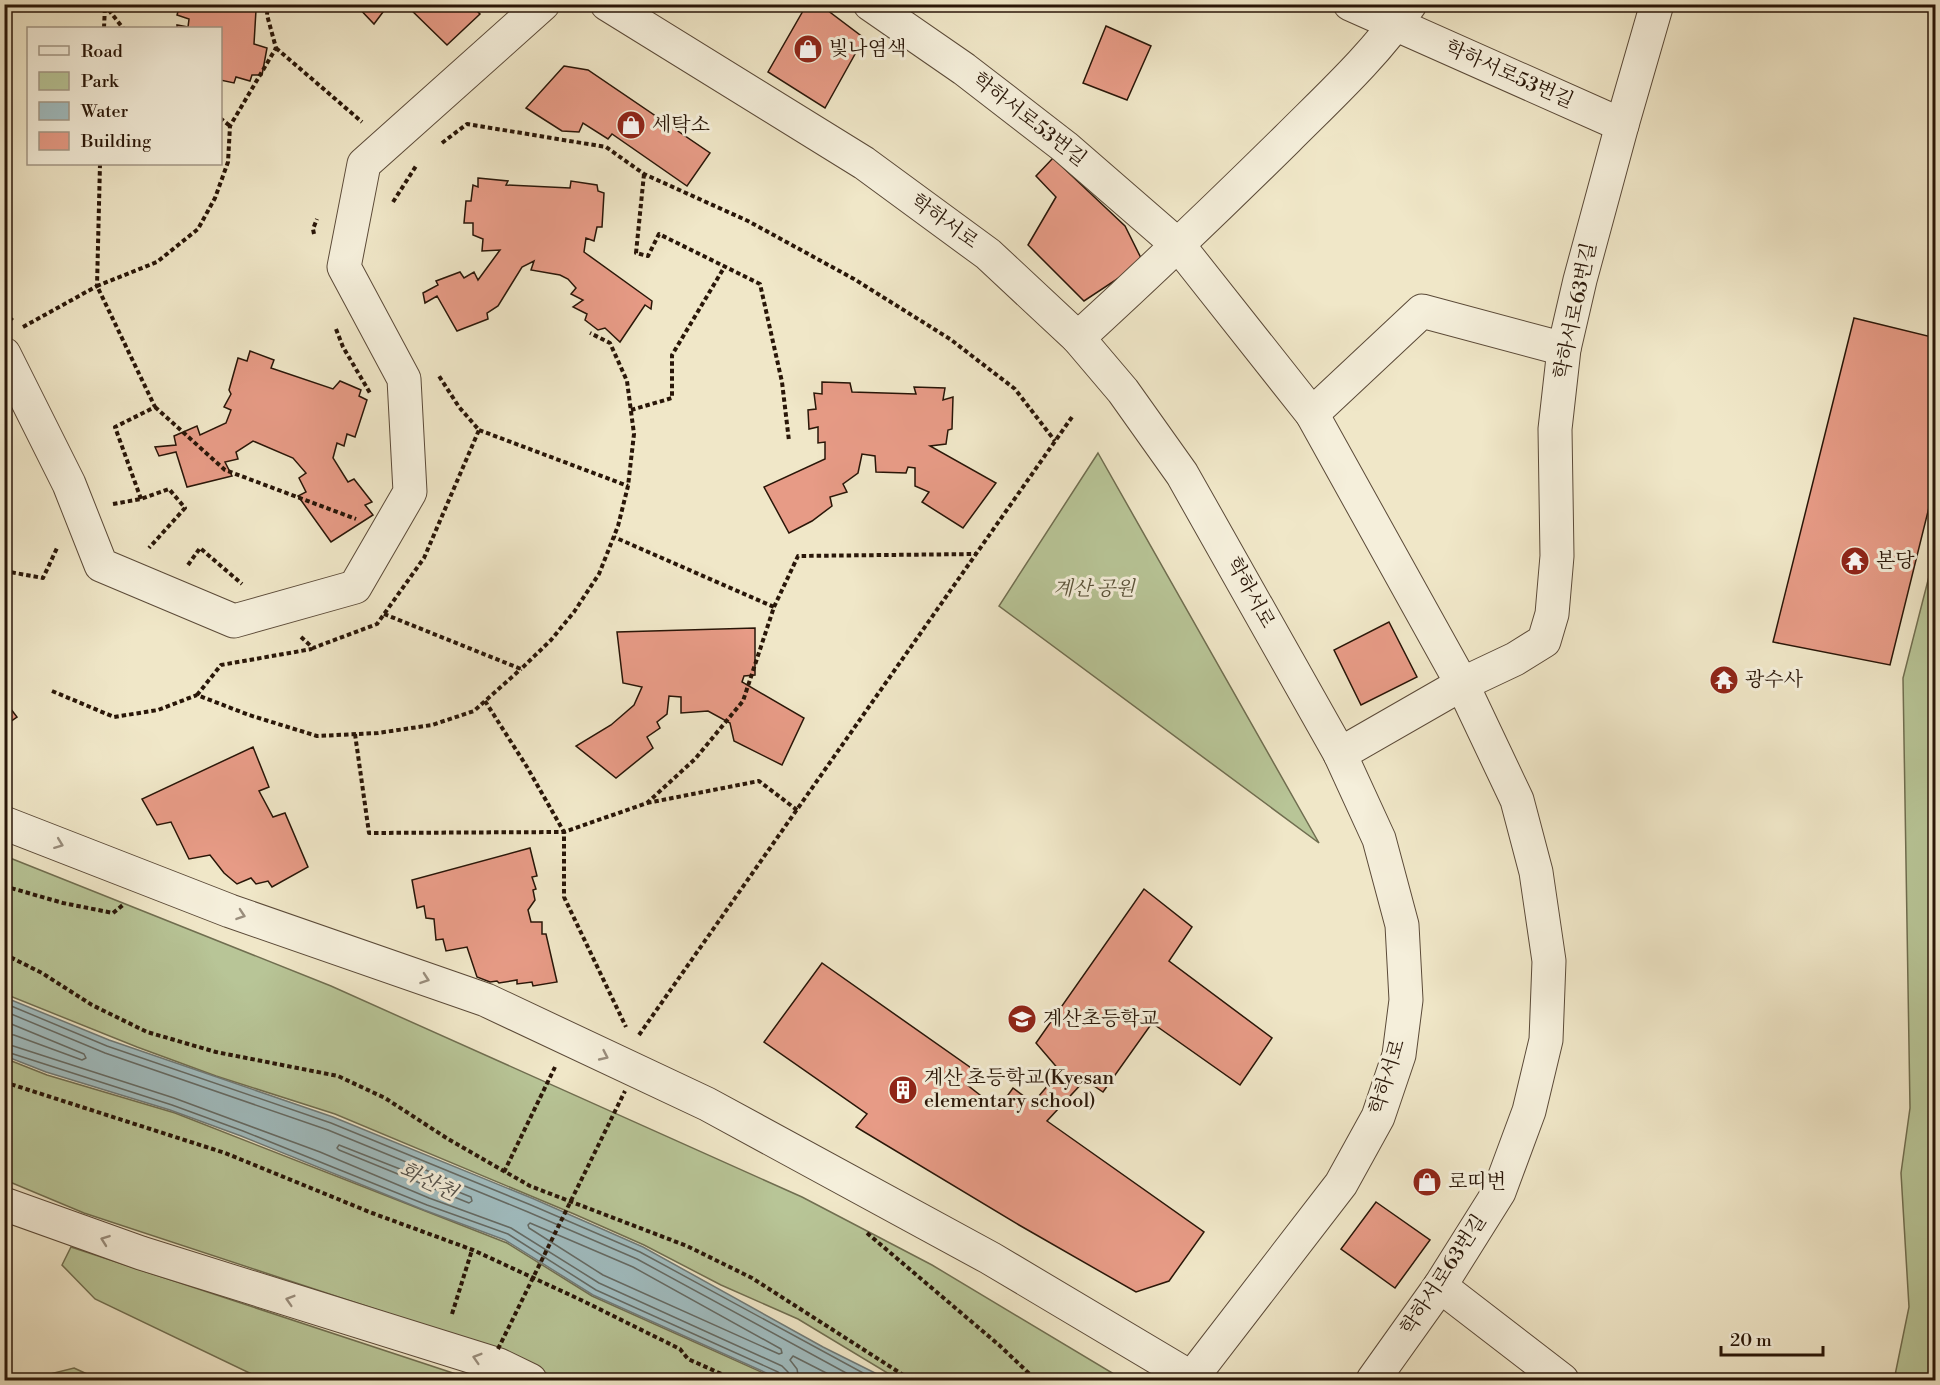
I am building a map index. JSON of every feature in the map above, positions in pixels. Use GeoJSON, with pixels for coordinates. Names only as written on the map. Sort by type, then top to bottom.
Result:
{"type":"FeatureCollection","features":[{"type":"Feature","properties":{"kind":"street"},"geometry":{"type":"LineString","coordinates":[[13,342],[101,565],[234,621],[355,587],[410,492],[404,379],[344,267],[364,164],[543,4]]}},
{"type":"Feature","properties":{"kind":"street","name":"학하서로"},"geometry":{"type":"LineString","coordinates":[[607,4],[864,164],[988,254],[1078,338],[1123,391],[1182,474],[1340,754],[1379,839],[1402,925],[1406,1000],[1399,1055],[1378,1117],[1341,1184],[1192,1380]]}},
{"type":"Feature","properties":{"kind":"street","name":"학하서로53번길"},"geometry":{"type":"LineString","coordinates":[[870,4],[964,69],[1065,147],[1179,246],[1312,414],[1462,684]]}},
{"type":"Feature","properties":{"kind":"street","name":"학하서로53번길"},"geometry":{"type":"LineString","coordinates":[[1350,4],[1403,14],[1622,125]]}},
{"type":"Feature","properties":{"kind":"street","name":"학하서로63번길"},"geometry":{"type":"LineString","coordinates":[[1340,754],[1462,684],[1515,659],[1544,641],[1552,614],[1557,556],[1555,429],[1564,349],[1580,280],[1622,125],[1658,4]]}},
{"type":"Feature","properties":{"kind":"street"},"geometry":{"type":"LineString","coordinates":[[1078,338],[1179,246],[1351,76],[1382,44],[1403,14]]}},
{"type":"Feature","properties":{"kind":"street"},"geometry":{"type":"LineString","coordinates":[[1312,414],[1422,312],[1564,349]]}},
{"type":"Feature","properties":{"kind":"street","name":"학하서로63번길"},"geometry":{"type":"LineString","coordinates":[[1373,1380],[1440,1286],[1499,1192],[1529,1111],[1546,1040],[1549,961],[1536,872],[1517,800],[1462,684]]}},
{"type":"Feature","properties":{"kind":"street"},"geometry":{"type":"LineString","coordinates":[[4,823],[230,911],[497,1005],[707,1104],[990,1258],[1192,1380]]}},
{"type":"Feature","properties":{"kind":"street"},"geometry":{"type":"LineString","coordinates":[[4,1204],[141,1253],[499,1365],[530,1380]]}},
{"type":"Feature","properties":{"kind":"street"},"geometry":{"type":"LineString","coordinates":[[1440,1286],[1562,1380]]}},
{"type":"Feature","properties":{"kind":"path"},"geometry":{"type":"LineString","coordinates":[[267,4],[267,15],[276,48],[369,128]]}},
{"type":"Feature","properties":{"kind":"path"},"geometry":{"type":"LineString","coordinates":[[104,5],[104,27]]}},
{"type":"Feature","properties":{"kind":"path"},"geometry":{"type":"LineString","coordinates":[[104,5],[122,27]]}},
{"type":"Feature","properties":{"kind":"path"},"geometry":{"type":"LineString","coordinates":[[13,342],[21,328],[97,286],[157,262],[198,228],[215,198],[228,162],[230,126],[276,48]]}},
{"type":"Feature","properties":{"kind":"path"},"geometry":{"type":"LineString","coordinates":[[222,120],[230,126]]}},
{"type":"Feature","properties":{"kind":"path"},"geometry":{"type":"LineString","coordinates":[[439,146],[467,124],[606,147],[644,174],[748,221],[854,279],[950,339],[1015,389],[1055,441]]}},
{"type":"Feature","properties":{"kind":"path"},"geometry":{"type":"LineString","coordinates":[[100,165],[97,286],[155,407],[225,470],[362,521]]}},
{"type":"Feature","properties":{"kind":"path"},"geometry":{"type":"LineString","coordinates":[[644,174],[636,253],[648,256],[658,234],[760,284],[782,382],[789,441]]}},
{"type":"Feature","properties":{"kind":"path"},"geometry":{"type":"LineString","coordinates":[[314,239],[313,229],[317,218]]}},
{"type":"Feature","properties":{"kind":"path"},"geometry":{"type":"LineString","coordinates":[[631,410],[672,398],[672,355],[725,266]]}},
{"type":"Feature","properties":{"kind":"path"},"geometry":{"type":"LineString","coordinates":[[334,325],[343,347],[371,396]]}},
{"type":"Feature","properties":{"kind":"path"},"geometry":{"type":"LineString","coordinates":[[197,695],[249,715],[317,736],[378,734],[432,725],[474,711],[521,669],[551,640],[574,612],[599,574],[614,537],[628,486],[634,434],[627,381],[610,343],[590,333]]}},
{"type":"Feature","properties":{"kind":"path"},"geometry":{"type":"LineString","coordinates":[[141,500],[115,427],[155,407]]}},
{"type":"Feature","properties":{"kind":"path"},"geometry":{"type":"LineString","coordinates":[[634,1043],[1072,417]]}},
{"type":"Feature","properties":{"kind":"path"},"geometry":{"type":"LineString","coordinates":[[479,430],[628,486]]}},
{"type":"Feature","properties":{"kind":"path"},"geometry":{"type":"LineString","coordinates":[[108,505],[141,500],[169,489],[185,508],[144,554]]}},
{"type":"Feature","properties":{"kind":"path"},"geometry":{"type":"LineString","coordinates":[[614,537],[774,607]]}},
{"type":"Feature","properties":{"kind":"path"},"geometry":{"type":"LineString","coordinates":[[4,571],[43,578],[62,538]]}},
{"type":"Feature","properties":{"kind":"path"},"geometry":{"type":"LineString","coordinates":[[200,548],[244,586],[234,588]]}},
{"type":"Feature","properties":{"kind":"path"},"geometry":{"type":"LineString","coordinates":[[646,803],[695,759],[743,701],[774,607],[798,556],[976,554]]}},
{"type":"Feature","properties":{"kind":"path"},"geometry":{"type":"LineString","coordinates":[[384,614],[521,669]]}},
{"type":"Feature","properties":{"kind":"path"},"geometry":{"type":"LineString","coordinates":[[52,691],[114,717],[158,710],[197,695],[221,665],[313,648]]}},
{"type":"Feature","properties":{"kind":"path"},"geometry":{"type":"LineString","coordinates":[[485,701],[527,766],[564,832],[564,897],[628,1033]]}},
{"type":"Feature","properties":{"kind":"path"},"geometry":{"type":"LineString","coordinates":[[355,734],[369,833],[564,832],[646,803],[759,781],[797,810]]}},
{"type":"Feature","properties":{"kind":"path"},"geometry":{"type":"LineString","coordinates":[[4,886],[63,903],[114,913],[129,900]]}},
{"type":"Feature","properties":{"kind":"path"},"geometry":{"type":"LineString","coordinates":[[4,954],[42,973],[92,1005],[147,1032],[216,1052],[338,1076],[385,1098],[448,1140],[530,1186],[687,1246],[752,1278],[910,1380]]}},
{"type":"Feature","properties":{"kind":"path"},"geometry":{"type":"LineString","coordinates":[[504,1172],[556,1064]]}},
{"type":"Feature","properties":{"kind":"path"},"geometry":{"type":"LineString","coordinates":[[4,1082],[225,1153],[372,1213],[472,1250],[680,1348],[688,1359],[735,1380]]}},
{"type":"Feature","properties":{"kind":"path"},"geometry":{"type":"LineString","coordinates":[[498,1349],[625,1091]]}},
{"type":"Feature","properties":{"kind":"path"},"geometry":{"type":"LineString","coordinates":[[863,1229],[1036,1380]]}},
{"type":"Feature","properties":{"kind":"path"},"geometry":{"type":"LineString","coordinates":[[449,1322],[472,1250]]}},
{"type":"Feature","properties":{"kind":"green space","name":"계산 공원"},"geometry":{"type":"Polygon","coordinates":[[[1098,453],[1319,843],[999,606],[1098,453]]]}},
{"type":"Feature","properties":{"kind":"green space"},"geometry":{"type":"Polygon","coordinates":[[[1935,553],[1936,1378],[1935,1380],[1894,1380],[1909,1307],[1901,1173],[1910,1108],[1903,678],[1935,553]]]}},
{"type":"Feature","properties":{"kind":"green space"},"geometry":{"type":"Polygon","coordinates":[[[5,856],[331,986],[802,1197],[932,1265],[1124,1380],[899,1380],[798,1319],[721,1285],[644,1245],[574,1214],[335,1114],[216,1076],[5,994],[5,856]]]}},
{"type":"Feature","properties":{"kind":"green space"},"geometry":{"type":"Polygon","coordinates":[[[4,1058],[47,1075],[175,1113],[507,1243],[592,1296],[779,1380],[564,1380],[387,1313],[84,1213],[5,1180],[4,1058]]]}},
{"type":"Feature","properties":{"kind":"green space"},"geometry":{"type":"Polygon","coordinates":[[[71,1247],[474,1380],[264,1380],[95,1299],[62,1265],[71,1247]]]}},
{"type":"Feature","properties":{"kind":"green space"},"geometry":{"type":"Polygon","coordinates":[[[74,1368],[100,1380],[26,1380],[74,1368]]]}},
{"type":"Feature","properties":{"kind":"water","name":"화산천"},"geometry":{"type":"Polygon","coordinates":[[[4,997],[109,1040],[333,1117],[534,1199],[643,1247],[823,1347],[889,1380],[782,1380],[593,1295],[505,1240],[241,1136],[170,1110],[46,1072],[5,1056],[4,997]]]}},
{"type":"Feature","properties":{"kind":"building"},"geometry":{"type":"Polygon","coordinates":[[[166,4],[242,4],[242,7],[256,10],[254,44],[267,48],[262,75],[252,75],[250,81],[236,77],[234,83],[222,80],[222,27],[188,27],[189,19],[177,15],[179,8],[166,4]]]}},
{"type":"Feature","properties":{"kind":"building"},"geometry":{"type":"Polygon","coordinates":[[[355,4],[389,4],[374,24],[355,4]]]}},
{"type":"Feature","properties":{"kind":"building"},"geometry":{"type":"Polygon","coordinates":[[[405,4],[470,4],[480,14],[447,45],[405,4]]]}},
{"type":"Feature","properties":{"kind":"building"},"geometry":{"type":"Polygon","coordinates":[[[655,4],[669,4],[666,10],[655,4]]]}},
{"type":"Feature","properties":{"kind":"building"},"geometry":{"type":"Polygon","coordinates":[[[807,4],[819,4],[864,38],[825,108],[768,72],[807,4]]]}},
{"type":"Feature","properties":{"kind":"building"},"geometry":{"type":"Polygon","coordinates":[[[1106,26],[1151,46],[1127,100],[1083,83],[1106,26]]]}},
{"type":"Feature","properties":{"kind":"building"},"geometry":{"type":"Polygon","coordinates":[[[564,66],[588,70],[710,153],[687,186],[612,134],[608,139],[583,123],[579,132],[562,131],[526,108],[564,66]]]}},
{"type":"Feature","properties":{"kind":"building"},"geometry":{"type":"Polygon","coordinates":[[[1053,158],[1125,226],[1143,262],[1084,301],[1028,245],[1056,197],[1036,176],[1053,158]]]}},
{"type":"Feature","properties":{"kind":"building"},"geometry":{"type":"Polygon","coordinates":[[[478,178],[508,181],[506,185],[570,188],[571,181],[597,185],[598,191],[604,193],[602,227],[597,227],[594,241],[586,238],[584,252],[652,301],[651,309],[645,305],[620,342],[605,328],[598,330],[585,320],[587,314],[573,307],[583,300],[571,294],[576,288],[568,279],[560,275],[531,270],[534,261],[522,267],[498,306],[487,313],[488,319],[457,331],[437,296],[425,303],[423,293],[438,285],[436,281],[460,272],[464,278],[474,272],[478,280],[500,250],[482,251],[483,239],[473,235],[473,223],[464,223],[466,201],[471,201],[473,185],[478,187],[478,178]]]}},
{"type":"Feature","properties":{"kind":"building","name":"본당"},"geometry":{"type":"Polygon","coordinates":[[[1854,318],[1936,338],[1936,479],[1890,665],[1773,642],[1854,318]]]}},
{"type":"Feature","properties":{"kind":"building"},"geometry":{"type":"Polygon","coordinates":[[[250,351],[274,360],[271,368],[333,389],[340,381],[361,390],[359,396],[367,400],[355,437],[347,434],[344,446],[337,443],[333,458],[348,482],[354,479],[372,502],[365,505],[373,515],[331,542],[298,496],[306,492],[299,478],[306,473],[293,458],[253,441],[236,452],[238,459],[225,462],[232,476],[187,487],[176,452],[159,456],[155,447],[176,445],[174,436],[197,426],[200,435],[226,423],[231,410],[224,407],[231,394],[229,390],[238,358],[247,361],[250,351]]]}},
{"type":"Feature","properties":{"kind":"building"},"geometry":{"type":"Polygon","coordinates":[[[822,382],[850,383],[852,392],[916,394],[914,387],[945,388],[943,400],[953,397],[952,429],[948,430],[946,444],[930,446],[996,483],[963,528],[922,502],[929,492],[915,486],[915,468],[908,467],[906,473],[876,472],[875,456],[862,454],[858,473],[843,484],[847,492],[830,497],[832,506],[812,521],[789,533],[764,487],[825,459],[825,442],[818,443],[818,427],[809,429],[808,410],[816,409],[814,393],[822,394],[822,382]]]}},
{"type":"Feature","properties":{"kind":"building"},"geometry":{"type":"Polygon","coordinates":[[[1389,622],[1417,677],[1361,705],[1334,650],[1389,622]]]}},
{"type":"Feature","properties":{"kind":"building"},"geometry":{"type":"Polygon","coordinates":[[[755,628],[755,675],[744,676],[742,682],[804,718],[782,765],[734,741],[730,723],[708,711],[681,713],[681,697],[669,696],[667,714],[657,722],[660,728],[647,737],[653,748],[616,778],[576,746],[611,725],[634,705],[642,687],[623,683],[617,632],[755,628]]]}},
{"type":"Feature","properties":{"kind":"building"},"geometry":{"type":"Polygon","coordinates":[[[4,700],[17,717],[4,726],[4,700]]]}},
{"type":"Feature","properties":{"kind":"building"},"geometry":{"type":"Polygon","coordinates":[[[253,747],[269,787],[259,791],[273,817],[285,813],[308,867],[272,887],[268,881],[256,884],[251,878],[237,884],[224,873],[210,855],[189,859],[171,822],[157,825],[142,799],[253,747]]]}},
{"type":"Feature","properties":{"kind":"building"},"geometry":{"type":"Polygon","coordinates":[[[530,848],[537,876],[532,877],[536,889],[533,890],[535,900],[528,910],[531,922],[542,922],[542,934],[546,934],[557,982],[533,986],[532,982],[517,984],[517,980],[490,982],[477,977],[467,947],[446,951],[443,939],[436,940],[434,919],[426,918],[424,906],[417,908],[412,880],[530,848]]]}},
{"type":"Feature","properties":{"kind":"building","name":"계산 초등학교(Kyesan elementary school)"},"geometry":{"type":"Polygon","coordinates":[[[1144,889],[1192,927],[1169,961],[1272,1038],[1240,1085],[1152,1023],[1103,1092],[1085,1080],[1047,1121],[1204,1232],[1169,1281],[1136,1292],[1019,1225],[856,1127],[867,1114],[764,1042],[822,963],[974,1070],[966,1084],[998,1109],[1013,1088],[1033,1103],[1060,1071],[1036,1043],[1144,889]]]}},
{"type":"Feature","properties":{"kind":"building"},"geometry":{"type":"Polygon","coordinates":[[[1376,1202],[1430,1240],[1395,1288],[1341,1249],[1376,1202]]]}},
{"type":"Feature","properties":{"kind":"place","name":"빛나염색"},"geometry":{"type":"Point","coordinates":[808,49]}},
{"type":"Feature","properties":{"kind":"place","name":"세탁소"},"geometry":{"type":"Point","coordinates":[631,125]}},
{"type":"Feature","properties":{"kind":"place","name":"본당"},"geometry":{"type":"Point","coordinates":[1855,561]}},
{"type":"Feature","properties":{"kind":"place","name":"광수사"},"geometry":{"type":"Point","coordinates":[1724,680]}},
{"type":"Feature","properties":{"kind":"place","name":"계산초등학교"},"geometry":{"type":"Point","coordinates":[1022,1019]}},
{"type":"Feature","properties":{"kind":"place","name":"계산 초등학교(Kyesan elementary school)"},"geometry":{"type":"Point","coordinates":[903,1090]}},
{"type":"Feature","properties":{"kind":"place","name":"로띠번"},"geometry":{"type":"Point","coordinates":[1427,1182]}}]}
